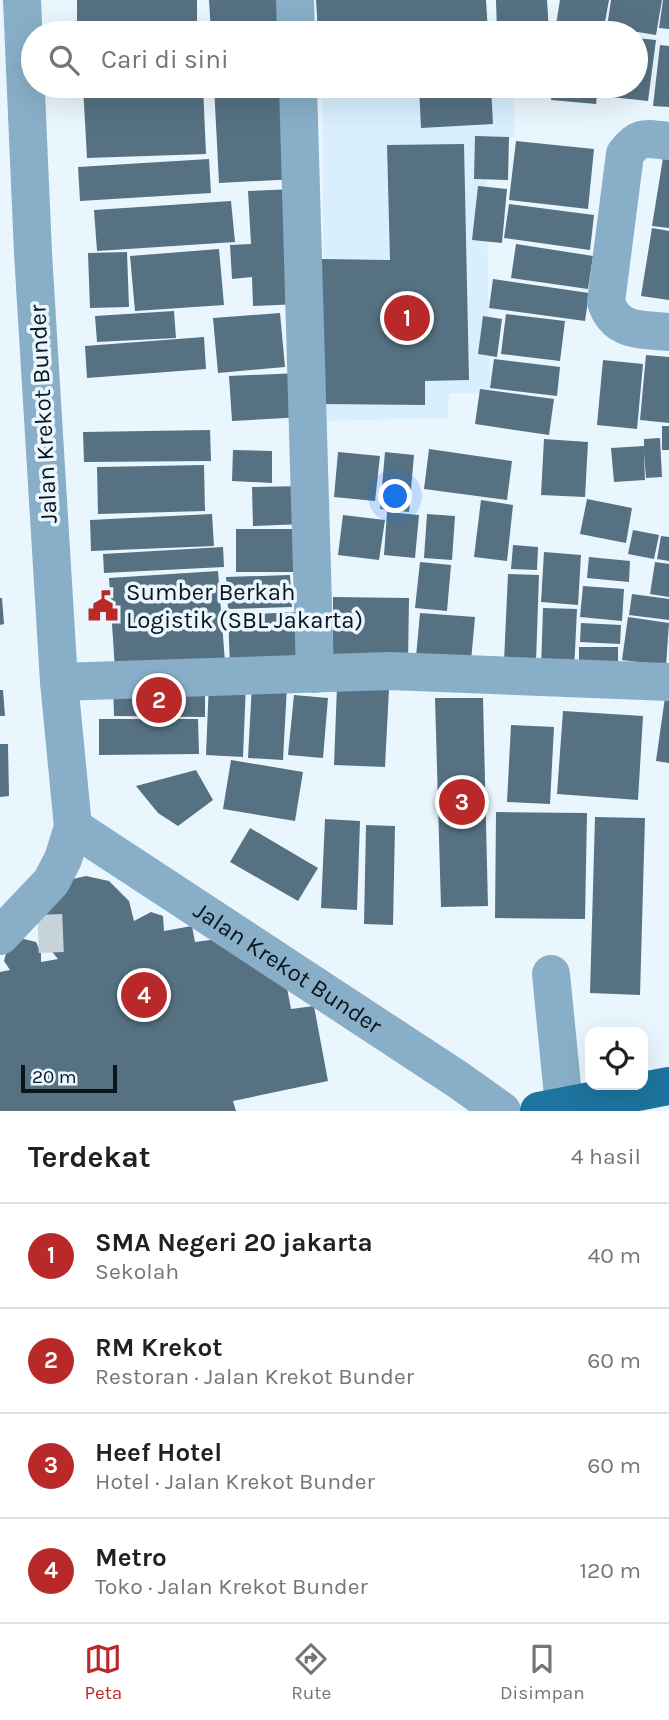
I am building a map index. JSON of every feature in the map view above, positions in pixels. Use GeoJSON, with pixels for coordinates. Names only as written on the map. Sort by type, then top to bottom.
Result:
{"type":"FeatureCollection","features":[{"type":"Feature","properties":{"kind":"main road"},"geometry":{"type":"LineString","coordinates":[[551,1109],[669,1086]]}},
{"type":"Feature","properties":{"kind":"street","name":"Jalan Krekot Bunder"},"geometry":{"type":"LineString","coordinates":[[21,21],[22,0]]}},
{"type":"Feature","properties":{"kind":"street"},"geometry":{"type":"LineString","coordinates":[[295,0],[296,21]]}},
{"type":"Feature","properties":{"kind":"street","name":"Jalan Krekot Bunder"},"geometry":{"type":"LineString","coordinates":[[0,937],[51,882],[63,859],[73,827],[16,238],[21,40]]}},
{"type":"Feature","properties":{"kind":"street"},"geometry":{"type":"LineString","coordinates":[[298,98],[315,674]]}},
{"type":"Feature","properties":{"kind":"street"},"geometry":{"type":"LineString","coordinates":[[669,141],[643,138],[633,144],[625,154],[606,302],[610,315],[628,328],[669,332]]}},
{"type":"Feature","properties":{"kind":"street"},"geometry":{"type":"LineString","coordinates":[[59,682],[390,671],[669,682]]}},
{"type":"Feature","properties":{"kind":"street","name":"Jalan Krekot Bunder"},"geometry":{"type":"LineString","coordinates":[[73,827],[502,1111]]}},
{"type":"Feature","properties":{"kind":"street"},"geometry":{"type":"LineString","coordinates":[[0,937],[38,934]]}},
{"type":"Feature","properties":{"kind":"street"},"geometry":{"type":"LineString","coordinates":[[551,974],[551,1109]]}},
{"type":"Feature","properties":{"kind":"shaded area"},"geometry":{"type":"Polygon","coordinates":[[[322,98],[513,98],[515,136],[486,140],[490,393],[449,393],[448,418],[325,421],[322,98]]]}},
{"type":"Feature","properties":{"kind":"building"},"geometry":{"type":"Polygon","coordinates":[[[77,0],[197,0],[197,21],[77,21],[77,0]]]}},
{"type":"Feature","properties":{"kind":"building"},"geometry":{"type":"Polygon","coordinates":[[[209,0],[287,0],[288,21],[210,21],[209,0]]]}},
{"type":"Feature","properties":{"kind":"building"},"geometry":{"type":"Polygon","coordinates":[[[316,0],[486,0],[487,21],[317,21],[316,0]]]}},
{"type":"Feature","properties":{"kind":"building"},"geometry":{"type":"Polygon","coordinates":[[[496,0],[547,0],[548,21],[497,21],[496,0]]]}},
{"type":"Feature","properties":{"kind":"building"},"geometry":{"type":"Polygon","coordinates":[[[560,0],[609,0],[605,21],[557,21],[560,0]]]}},
{"type":"Feature","properties":{"kind":"building"},"geometry":{"type":"Polygon","coordinates":[[[611,0],[662,0],[656,35],[648,34],[648,21],[608,21],[611,0]]]}},
{"type":"Feature","properties":{"kind":"building"},"geometry":{"type":"Polygon","coordinates":[[[663,0],[669,0],[669,29],[659,28],[663,0]]]}},
{"type":"Feature","properties":{"kind":"building"},"geometry":{"type":"Polygon","coordinates":[[[648,39],[656,40],[648,101],[620,98],[648,98],[648,39]]]}},
{"type":"Feature","properties":{"kind":"building"},"geometry":{"type":"Polygon","coordinates":[[[660,45],[669,46],[669,107],[653,106],[660,45]]]}},
{"type":"Feature","properties":{"kind":"building"},"geometry":{"type":"Polygon","coordinates":[[[84,98],[204,98],[206,154],[87,158],[84,98]]]}},
{"type":"Feature","properties":{"kind":"building"},"geometry":{"type":"Polygon","coordinates":[[[215,98],[292,98],[296,179],[219,183],[215,98]]]}},
{"type":"Feature","properties":{"kind":"building"},"geometry":{"type":"Polygon","coordinates":[[[420,98],[492,98],[493,124],[421,128],[420,98]]]}},
{"type":"Feature","properties":{"kind":"building"},"geometry":{"type":"Polygon","coordinates":[[[551,98],[597,98],[596,104],[551,98]]]}},
{"type":"Feature","properties":{"kind":"building"},"geometry":{"type":"Polygon","coordinates":[[[475,136],[509,137],[508,180],[474,179],[475,136]]]}},
{"type":"Feature","properties":{"kind":"building"},"geometry":{"type":"Polygon","coordinates":[[[516,141],[594,149],[588,209],[509,200],[516,141]]]}},
{"type":"Feature","properties":{"kind":"building"},"geometry":{"type":"Polygon","coordinates":[[[464,144],[469,380],[425,381],[425,405],[321,404],[321,259],[390,260],[387,145],[464,144]]]}},
{"type":"Feature","properties":{"kind":"building"},"geometry":{"type":"Polygon","coordinates":[[[663,158],[669,159],[669,228],[652,226],[663,158]]]}},
{"type":"Feature","properties":{"kind":"building"},"geometry":{"type":"Polygon","coordinates":[[[209,159],[211,193],[80,201],[78,167],[209,159]]]}},
{"type":"Feature","properties":{"kind":"building"},"geometry":{"type":"Polygon","coordinates":[[[478,186],[507,189],[502,243],[472,240],[478,186]]]}},
{"type":"Feature","properties":{"kind":"building"},"geometry":{"type":"Polygon","coordinates":[[[295,189],[300,304],[253,306],[252,277],[232,279],[230,245],[251,244],[248,191],[295,189]]]}},
{"type":"Feature","properties":{"kind":"building"},"geometry":{"type":"Polygon","coordinates":[[[231,201],[235,242],[97,251],[94,210],[231,201]]]}},
{"type":"Feature","properties":{"kind":"building"},"geometry":{"type":"Polygon","coordinates":[[[509,204],[594,215],[590,250],[504,238],[509,204]]]}},
{"type":"Feature","properties":{"kind":"building"},"geometry":{"type":"Polygon","coordinates":[[[652,228],[669,231],[669,300],[641,296],[652,228]]]}},
{"type":"Feature","properties":{"kind":"building"},"geometry":{"type":"Polygon","coordinates":[[[516,244],[593,256],[588,289],[511,278],[516,244]]]}},
{"type":"Feature","properties":{"kind":"building"},"geometry":{"type":"Polygon","coordinates":[[[219,249],[224,305],[135,311],[130,256],[219,249]]]}},
{"type":"Feature","properties":{"kind":"building"},"geometry":{"type":"Polygon","coordinates":[[[127,252],[129,307],[90,308],[88,253],[127,252]]]}},
{"type":"Feature","properties":{"kind":"building"},"geometry":{"type":"Polygon","coordinates":[[[493,279],[589,293],[585,321],[489,308],[493,279]]]}},
{"type":"Feature","properties":{"kind":"building"},"geometry":{"type":"Polygon","coordinates":[[[174,311],[176,338],[97,342],[95,316],[174,311]]]}},
{"type":"Feature","properties":{"kind":"building"},"geometry":{"type":"Polygon","coordinates":[[[280,313],[285,367],[218,373],[213,318],[280,313]]]}},
{"type":"Feature","properties":{"kind":"building"},"geometry":{"type":"Polygon","coordinates":[[[506,314],[565,321],[560,361],[501,354],[506,314]]]}},
{"type":"Feature","properties":{"kind":"building"},"geometry":{"type":"Polygon","coordinates":[[[483,316],[502,319],[497,357],[478,354],[483,316]]]}},
{"type":"Feature","properties":{"kind":"building"},"geometry":{"type":"Polygon","coordinates":[[[204,337],[206,369],[87,378],[85,346],[204,337]]]}},
{"type":"Feature","properties":{"kind":"building"},"geometry":{"type":"Polygon","coordinates":[[[646,355],[669,357],[669,423],[640,420],[646,355]]]}},
{"type":"Feature","properties":{"kind":"building"},"geometry":{"type":"Polygon","coordinates":[[[494,359],[560,367],[557,396],[490,388],[494,359]]]}},
{"type":"Feature","properties":{"kind":"building"},"geometry":{"type":"Polygon","coordinates":[[[603,360],[643,364],[637,429],[597,425],[603,360]]]}},
{"type":"Feature","properties":{"kind":"building"},"geometry":{"type":"Polygon","coordinates":[[[300,373],[303,417],[232,421],[229,376],[300,373]]]}},
{"type":"Feature","properties":{"kind":"building"},"geometry":{"type":"Polygon","coordinates":[[[480,389],[554,399],[549,435],[475,424],[480,389]]]}},
{"type":"Feature","properties":{"kind":"building"},"geometry":{"type":"Polygon","coordinates":[[[662,426],[669,426],[669,450],[662,450],[662,426]]]}},
{"type":"Feature","properties":{"kind":"building"},"geometry":{"type":"Polygon","coordinates":[[[210,430],[211,461],[84,462],[83,432],[210,430]]]}},
{"type":"Feature","properties":{"kind":"building"},"geometry":{"type":"Polygon","coordinates":[[[660,438],[662,477],[646,478],[644,452],[645,480],[614,482],[611,448],[644,446],[644,439],[660,438]]]}},
{"type":"Feature","properties":{"kind":"building"},"geometry":{"type":"Polygon","coordinates":[[[544,439],[588,442],[585,497],[541,495],[544,439]]]}},
{"type":"Feature","properties":{"kind":"building"},"geometry":{"type":"Polygon","coordinates":[[[429,449],[512,461],[507,500],[424,489],[429,449]]]}},
{"type":"Feature","properties":{"kind":"building"},"geometry":{"type":"Polygon","coordinates":[[[233,450],[272,451],[272,483],[232,481],[233,450]]]}},
{"type":"Feature","properties":{"kind":"building"},"geometry":{"type":"Polygon","coordinates":[[[338,452],[380,456],[375,501],[334,497],[338,452]]]}},
{"type":"Feature","properties":{"kind":"building"},"geometry":{"type":"Polygon","coordinates":[[[385,452],[414,455],[409,512],[380,509],[385,452]]]}},
{"type":"Feature","properties":{"kind":"building"},"geometry":{"type":"Polygon","coordinates":[[[204,465],[205,511],[98,514],[97,467],[204,465]]]}},
{"type":"Feature","properties":{"kind":"building"},"geometry":{"type":"Polygon","coordinates":[[[302,486],[303,524],[253,526],[252,487],[302,486]]]}},
{"type":"Feature","properties":{"kind":"building"},"geometry":{"type":"Polygon","coordinates":[[[587,499],[632,508],[626,543],[580,534],[587,499]]]}},
{"type":"Feature","properties":{"kind":"building"},"geometry":{"type":"Polygon","coordinates":[[[481,500],[513,505],[507,561],[474,557],[481,500]]]}},
{"type":"Feature","properties":{"kind":"building"},"geometry":{"type":"Polygon","coordinates":[[[387,512],[419,515],[415,558],[384,555],[387,512]]]}},
{"type":"Feature","properties":{"kind":"building"},"geometry":{"type":"Polygon","coordinates":[[[212,514],[214,546],[91,551],[90,520],[212,514]]]}},
{"type":"Feature","properties":{"kind":"building"},"geometry":{"type":"Polygon","coordinates":[[[427,514],[455,516],[452,560],[424,558],[427,514]]]}},
{"type":"Feature","properties":{"kind":"building"},"geometry":{"type":"Polygon","coordinates":[[[343,515],[385,520],[379,560],[338,555],[343,515]]]}},
{"type":"Feature","properties":{"kind":"building"},"geometry":{"type":"Polygon","coordinates":[[[236,529],[300,529],[300,572],[236,572],[236,529]]]}},
{"type":"Feature","properties":{"kind":"building"},"geometry":{"type":"Polygon","coordinates":[[[633,530],[659,535],[654,559],[628,554],[633,530]]]}},
{"type":"Feature","properties":{"kind":"building"},"geometry":{"type":"Polygon","coordinates":[[[661,536],[669,537],[669,561],[657,559],[661,536]]]}},
{"type":"Feature","properties":{"kind":"building"},"geometry":{"type":"Polygon","coordinates":[[[513,545],[538,547],[537,570],[511,569],[513,545]]]}},
{"type":"Feature","properties":{"kind":"building"},"geometry":{"type":"Polygon","coordinates":[[[223,547],[224,567],[104,573],[103,554],[223,547]]]}},
{"type":"Feature","properties":{"kind":"building"},"geometry":{"type":"Polygon","coordinates":[[[544,552],[581,555],[578,605],[541,602],[544,552]]]}},
{"type":"Feature","properties":{"kind":"building"},"geometry":{"type":"Polygon","coordinates":[[[589,557],[630,561],[629,582],[587,578],[589,557]]]}},
{"type":"Feature","properties":{"kind":"building"},"geometry":{"type":"Polygon","coordinates":[[[420,562],[451,565],[447,611],[415,608],[420,562]]]}},
{"type":"Feature","properties":{"kind":"building"},"geometry":{"type":"Polygon","coordinates":[[[655,562],[669,564],[669,597],[650,594],[655,562]]]}},
{"type":"Feature","properties":{"kind":"building"},"geometry":{"type":"Polygon","coordinates":[[[218,571],[225,662],[115,670],[109,578],[218,571]]]}},
{"type":"Feature","properties":{"kind":"building"},"geometry":{"type":"Polygon","coordinates":[[[508,574],[539,575],[536,662],[504,661],[508,574]]]}},
{"type":"Feature","properties":{"kind":"building"},"geometry":{"type":"Polygon","coordinates":[[[290,575],[292,607],[228,609],[226,577],[290,575]]]}},
{"type":"Feature","properties":{"kind":"building"},"geometry":{"type":"Polygon","coordinates":[[[583,586],[624,589],[622,621],[580,617],[583,586]]]}},
{"type":"Feature","properties":{"kind":"building"},"geometry":{"type":"Polygon","coordinates":[[[632,594],[669,599],[669,620],[629,615],[632,594]]]}},
{"type":"Feature","properties":{"kind":"building"},"geometry":{"type":"Polygon","coordinates":[[[333,597],[409,598],[408,664],[333,663],[333,597]]]}},
{"type":"Feature","properties":{"kind":"building"},"geometry":{"type":"Polygon","coordinates":[[[0,598],[4,624],[0,625],[0,598]]]}},
{"type":"Feature","properties":{"kind":"building"},"geometry":{"type":"Polygon","coordinates":[[[543,608],[577,609],[574,671],[541,669],[543,608]]]}},
{"type":"Feature","properties":{"kind":"building"},"geometry":{"type":"Polygon","coordinates":[[[298,612],[300,664],[230,667],[228,615],[298,612]]]}},
{"type":"Feature","properties":{"kind":"building"},"geometry":{"type":"Polygon","coordinates":[[[420,613],[475,617],[471,661],[416,657],[420,613]]]}},
{"type":"Feature","properties":{"kind":"building"},"geometry":{"type":"Polygon","coordinates":[[[628,617],[669,623],[666,666],[622,660],[628,617]]]}},
{"type":"Feature","properties":{"kind":"building"},"geometry":{"type":"Polygon","coordinates":[[[581,623],[621,625],[620,644],[580,642],[581,623]]]}},
{"type":"Feature","properties":{"kind":"building"},"geometry":{"type":"Polygon","coordinates":[[[579,647],[618,647],[618,674],[579,674],[579,647]]]}},
{"type":"Feature","properties":{"kind":"building"},"geometry":{"type":"Polygon","coordinates":[[[209,682],[246,683],[243,757],[206,755],[209,682]]]}},
{"type":"Feature","properties":{"kind":"building"},"geometry":{"type":"Polygon","coordinates":[[[113,684],[205,685],[205,717],[114,716],[113,684]]]}},
{"type":"Feature","properties":{"kind":"building"},"geometry":{"type":"Polygon","coordinates":[[[252,684],[287,686],[283,760],[248,758],[252,684]]]}},
{"type":"Feature","properties":{"kind":"building"},"geometry":{"type":"Polygon","coordinates":[[[337,686],[389,689],[385,767],[334,765],[337,686]]]}},
{"type":"Feature","properties":{"kind":"building"},"geometry":{"type":"Polygon","coordinates":[[[0,690],[3,690],[5,716],[0,716],[0,690]]]}},
{"type":"Feature","properties":{"kind":"building"},"geometry":{"type":"Polygon","coordinates":[[[294,695],[328,698],[323,758],[288,755],[294,695]]]}},
{"type":"Feature","properties":{"kind":"building"},"geometry":{"type":"Polygon","coordinates":[[[665,697],[669,698],[669,763],[656,761],[665,697]]]}},
{"type":"Feature","properties":{"kind":"building"},"geometry":{"type":"Polygon","coordinates":[[[435,698],[483,698],[488,906],[441,907],[435,698]]]}},
{"type":"Feature","properties":{"kind":"building"},"geometry":{"type":"Polygon","coordinates":[[[563,711],[643,716],[638,800],[557,794],[563,711]]]}},
{"type":"Feature","properties":{"kind":"building"},"geometry":{"type":"Polygon","coordinates":[[[99,719],[198,719],[199,754],[99,755],[99,719]]]}},
{"type":"Feature","properties":{"kind":"building"},"geometry":{"type":"Polygon","coordinates":[[[511,725],[554,727],[550,804],[507,802],[511,725]]]}},
{"type":"Feature","properties":{"kind":"building"},"geometry":{"type":"Polygon","coordinates":[[[0,744],[8,744],[9,796],[0,797],[0,744]]]}},
{"type":"Feature","properties":{"kind":"building"},"geometry":{"type":"Polygon","coordinates":[[[231,760],[303,772],[295,821],[223,809],[231,760]]]}},
{"type":"Feature","properties":{"kind":"building"},"geometry":{"type":"Polygon","coordinates":[[[196,770],[213,800],[178,826],[158,813],[136,786],[196,770]]]}},
{"type":"Feature","properties":{"kind":"building"},"geometry":{"type":"Polygon","coordinates":[[[496,812],[587,813],[585,919],[495,918],[496,812]]]}},
{"type":"Feature","properties":{"kind":"building"},"geometry":{"type":"Polygon","coordinates":[[[595,817],[645,818],[640,995],[590,993],[595,817]]]}},
{"type":"Feature","properties":{"kind":"building"},"geometry":{"type":"Polygon","coordinates":[[[325,819],[360,821],[357,910],[321,908],[325,819]]]}},
{"type":"Feature","properties":{"kind":"building"},"geometry":{"type":"Polygon","coordinates":[[[366,825],[395,826],[393,925],[364,924],[366,825]]]}},
{"type":"Feature","properties":{"kind":"building"},"geometry":{"type":"Polygon","coordinates":[[[250,828],[318,868],[298,901],[230,862],[250,828]]]}},
{"type":"Feature","properties":{"kind":"building"},"geometry":{"type":"Polygon","coordinates":[[[86,876],[109,881],[129,901],[134,921],[151,912],[163,916],[164,931],[192,926],[195,942],[218,939],[286,983],[291,1009],[314,1006],[328,1081],[233,1101],[236,1111],[0,1111],[0,972],[10,970],[4,961],[8,946],[20,938],[36,942],[41,953],[41,962],[58,959],[38,934],[39,917],[64,881],[86,876]]]}},
{"type":"Feature","properties":{"kind":"tunnel"},"geometry":{"type":"LineString","coordinates":[[38,934],[63,933]]}},
{"type":"Feature","properties":{"kind":"place","name":"SMA Negeri 20 jakarta"},"geometry":{"type":"Point","coordinates":[407,318]}},
{"type":"Feature","properties":{"kind":"place","name":"Sumber Berkah Logistik (SBL Jakarta)"},"geometry":{"type":"Point","coordinates":[103,606]}},
{"type":"Feature","properties":{"kind":"place","name":"RM Krekot"},"geometry":{"type":"Point","coordinates":[159,700]}},
{"type":"Feature","properties":{"kind":"place","name":"Heef Hotel"},"geometry":{"type":"Point","coordinates":[462,802]}},
{"type":"Feature","properties":{"kind":"place","name":"Metro"},"geometry":{"type":"Point","coordinates":[144,995]}}]}
